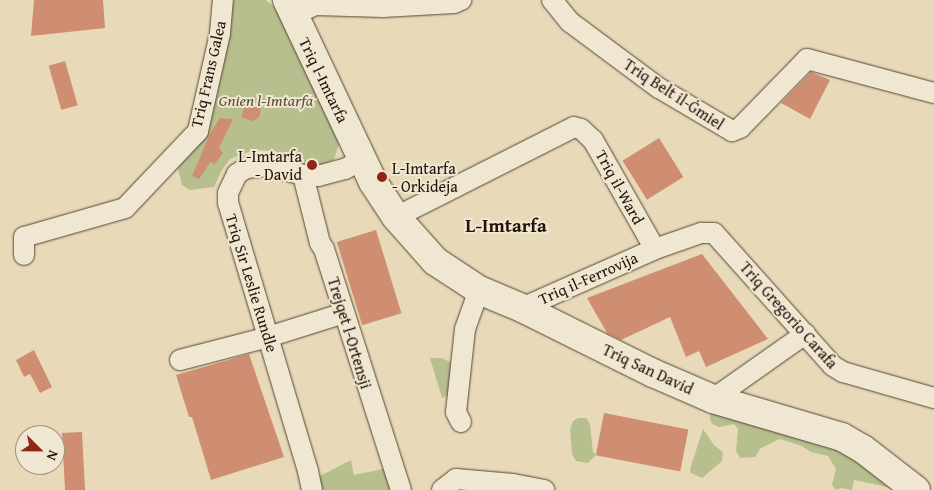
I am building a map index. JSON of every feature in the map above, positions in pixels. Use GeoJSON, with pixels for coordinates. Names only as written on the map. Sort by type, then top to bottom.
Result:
{"type":"FeatureCollection","features":[{"type":"Feature","properties":{"kind":"street","name":"Triq Frans Galea"},"geometry":{"type":"LineString","coordinates":[[24,255],[24,237],[124,208],[198,131],[220,33],[223,0]]}},
{"type":"Feature","properties":{"kind":"street"},"geometry":{"type":"LineString","coordinates":[[290,8],[315,5],[383,7],[461,0]]}},
{"type":"Feature","properties":{"kind":"street","name":"Triq Belt il-Ġmiel"},"geometry":{"type":"LineString","coordinates":[[552,0],[570,22],[659,88],[732,131],[740,128],[806,59],[934,93]]}},
{"type":"Feature","properties":{"kind":"street","name":"Triq l-Imtarfa"},"geometry":{"type":"LineString","coordinates":[[290,8],[373,182],[396,218]]}},
{"type":"Feature","properties":{"kind":"street","name":"Triq il-Ward"},"geometry":{"type":"LineString","coordinates":[[396,218],[566,129],[581,128],[593,140],[655,249]]}},
{"type":"Feature","properties":{"kind":"street","name":"Triq Sir Leslie Rundle"},"geometry":{"type":"LineString","coordinates":[[312,490],[228,203],[228,193],[237,174],[246,168],[268,166],[303,175],[318,176],[345,169],[362,159]]}},
{"type":"Feature","properties":{"kind":"street","name":"Trejqet l-Ortensji"},"geometry":{"type":"LineString","coordinates":[[303,175],[320,243],[324,249],[401,490]]}},
{"type":"Feature","properties":{"kind":"street","name":"Triq San David"},"geometry":{"type":"LineString","coordinates":[[396,218],[434,261],[479,290],[522,308],[653,373],[713,398],[842,437],[863,449],[916,490]]}},
{"type":"Feature","properties":{"kind":"street","name":"Triq Gregorio Carafa"},"geometry":{"type":"LineString","coordinates":[[655,249],[701,233],[714,233],[832,366],[843,372],[934,398]]}},
{"type":"Feature","properties":{"kind":"street","name":"Triq il-Ferrovija"},"geometry":{"type":"LineString","coordinates":[[522,308],[655,249]]}},
{"type":"Feature","properties":{"kind":"street"},"geometry":{"type":"LineString","coordinates":[[461,422],[456,412],[465,329],[479,290]]}},
{"type":"Feature","properties":{"kind":"street"},"geometry":{"type":"LineString","coordinates":[[180,360],[268,337],[344,313]]}},
{"type":"Feature","properties":{"kind":"street"},"geometry":{"type":"LineString","coordinates":[[713,398],[805,334]]}},
{"type":"Feature","properties":{"kind":"street"},"geometry":{"type":"LineString","coordinates":[[442,490],[456,479],[544,490]]}},
{"type":"Feature","properties":{"kind":"green space","name":"Gnien l-Imtarfa"},"geometry":{"type":"Polygon","coordinates":[[[233,0],[266,0],[280,12],[341,137],[334,160],[308,169],[281,161],[276,151],[254,150],[230,159],[214,187],[190,190],[182,185],[176,162],[207,134],[233,0]]]}},
{"type":"Feature","properties":{"kind":"green space"},"geometry":{"type":"Polygon","coordinates":[[[430,358],[441,358],[450,362],[455,371],[451,394],[442,398],[430,358]]]}},
{"type":"Feature","properties":{"kind":"green space"},"geometry":{"type":"Polygon","coordinates":[[[711,408],[835,443],[902,490],[854,480],[852,490],[841,488],[836,490],[832,485],[836,469],[828,456],[811,452],[802,446],[780,439],[761,448],[755,457],[740,458],[736,451],[738,429],[734,424],[719,427],[712,424],[710,419],[711,408]]]}},
{"type":"Feature","properties":{"kind":"green space"},"geometry":{"type":"Polygon","coordinates":[[[578,418],[586,418],[590,424],[593,452],[596,455],[588,463],[576,461],[572,454],[570,429],[573,421],[578,418]]]}},
{"type":"Feature","properties":{"kind":"green space"},"geometry":{"type":"Polygon","coordinates":[[[703,429],[714,445],[723,452],[722,461],[702,478],[691,473],[690,469],[703,429]]]}},
{"type":"Feature","properties":{"kind":"green space"},"geometry":{"type":"Polygon","coordinates":[[[351,460],[354,475],[388,468],[396,490],[320,490],[320,476],[351,460]]]}},
{"type":"Feature","properties":{"kind":"building"},"geometry":{"type":"Polygon","coordinates":[[[34,0],[103,0],[105,28],[31,36],[34,0]]]}},
{"type":"Feature","properties":{"kind":"building"},"geometry":{"type":"Polygon","coordinates":[[[65,61],[78,105],[61,110],[49,66],[65,61]]]}},
{"type":"Feature","properties":{"kind":"building"},"geometry":{"type":"Polygon","coordinates":[[[811,72],[830,80],[810,119],[781,103],[811,72]]]}},
{"type":"Feature","properties":{"kind":"building"},"geometry":{"type":"Polygon","coordinates":[[[251,102],[258,105],[261,110],[259,117],[253,121],[241,117],[246,104],[251,102]]]}},
{"type":"Feature","properties":{"kind":"building"},"geometry":{"type":"Polygon","coordinates":[[[220,118],[233,119],[219,148],[223,153],[214,165],[211,161],[199,179],[192,176],[210,134],[220,118]]]}},
{"type":"Feature","properties":{"kind":"building"},"geometry":{"type":"Polygon","coordinates":[[[659,138],[683,177],[647,200],[623,161],[659,138]]]}},
{"type":"Feature","properties":{"kind":"building"},"geometry":{"type":"Polygon","coordinates":[[[376,230],[401,313],[362,325],[337,242],[376,230]]]}},
{"type":"Feature","properties":{"kind":"building"},"geometry":{"type":"Polygon","coordinates":[[[702,254],[768,339],[706,367],[699,351],[686,357],[670,317],[621,340],[607,333],[587,298],[702,254]]]}},
{"type":"Feature","properties":{"kind":"building"},"geometry":{"type":"Polygon","coordinates":[[[34,350],[52,387],[40,393],[30,374],[24,377],[16,360],[34,350]]]}},
{"type":"Feature","properties":{"kind":"building"},"geometry":{"type":"Polygon","coordinates":[[[249,354],[284,457],[211,480],[192,417],[189,417],[176,375],[249,354]]]}},
{"type":"Feature","properties":{"kind":"building"},"geometry":{"type":"Polygon","coordinates":[[[604,413],[688,429],[680,472],[596,455],[604,413]]]}},
{"type":"Feature","properties":{"kind":"building"},"geometry":{"type":"Polygon","coordinates":[[[82,432],[85,490],[65,490],[65,433],[82,432]]]}},
{"type":"Feature","properties":{"kind":"place","name":"L-Imtarfa - David"},"geometry":{"type":"Point","coordinates":[312,165]}},
{"type":"Feature","properties":{"kind":"place","name":"L-Imtarfa - Orkideja"},"geometry":{"type":"Point","coordinates":[382,177]}},
{"type":"Feature","properties":{"kind":"district","name":"L-Imtarfa"},"geometry":{"type":"Point","coordinates":[506,226]}}]}
